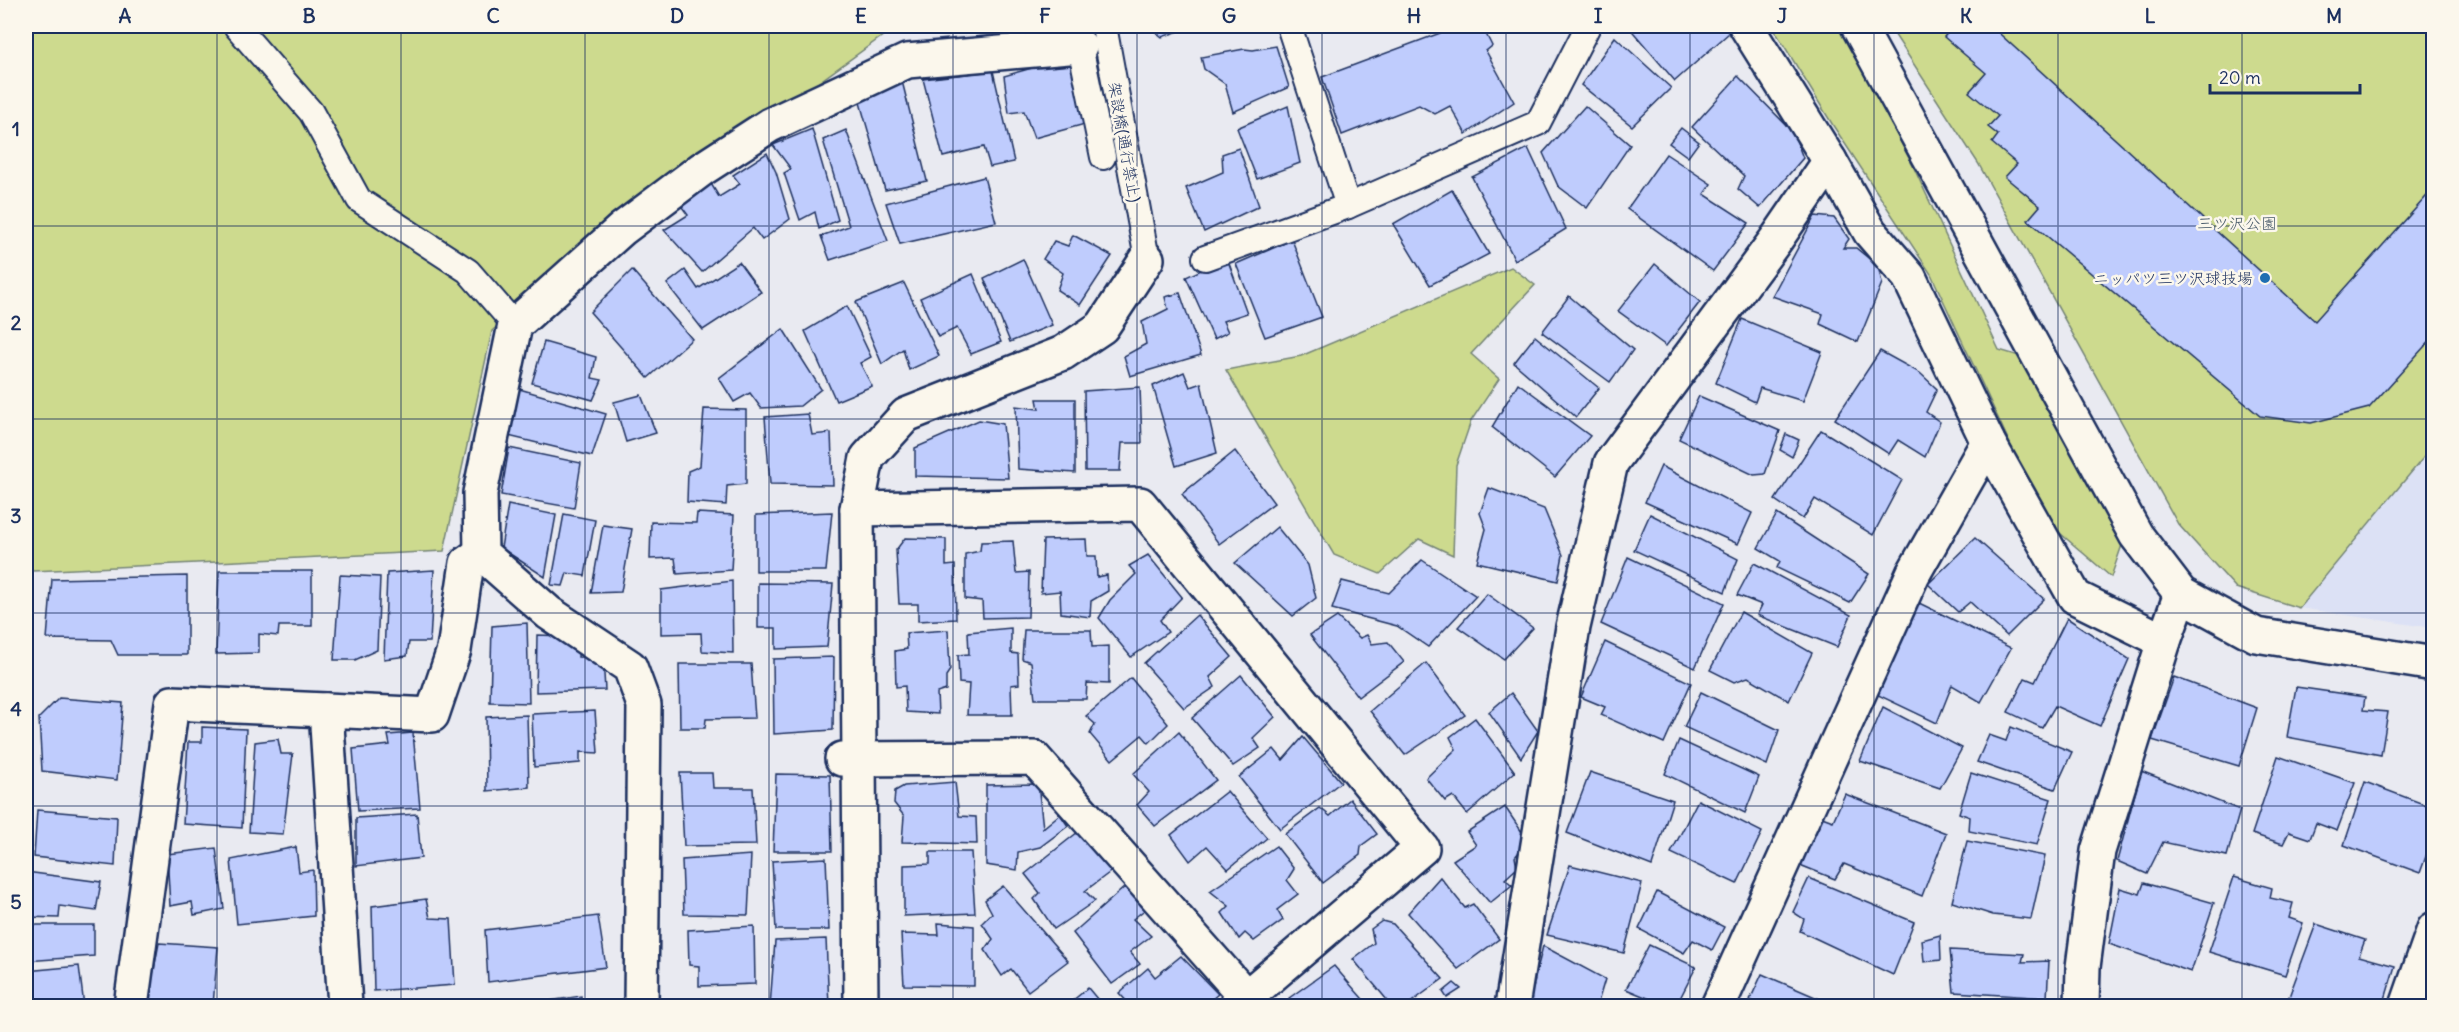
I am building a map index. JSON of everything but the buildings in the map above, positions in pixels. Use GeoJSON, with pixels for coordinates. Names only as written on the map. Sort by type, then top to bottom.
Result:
{"type":"FeatureCollection","features":[{"type":"Feature","properties":{"kind":"street"},"geometry":{"type":"LineString","coordinates":[[1746,26],[1830,161],[1870,232],[1909,278],[1988,442],[2075,597],[2164,641]]}},
{"type":"Feature","properties":{"kind":"street"},"geometry":{"type":"LineString","coordinates":[[1858,26],[2136,535],[2181,594],[2256,635],[2433,664]]}},
{"type":"Feature","properties":{"kind":"street"},"geometry":{"type":"LineString","coordinates":[[641,1006],[650,759],[644,705],[630,667],[549,613],[481,553],[480,493],[515,324],[622,229],[702,168],[770,124],[907,61],[1092,36]]}},
{"type":"Feature","properties":{"kind":"street"},"geometry":{"type":"LineString","coordinates":[[1512,1006],[1573,627],[1611,463],[1775,241],[1830,161]]}},
{"type":"Feature","properties":{"kind":"street"},"geometry":{"type":"LineString","coordinates":[[861,1006],[851,759],[857,509],[867,459],[906,415],[1063,353],[1102,327],[1147,259]]}},
{"type":"Feature","properties":{"kind":"street"},"geometry":{"type":"LineString","coordinates":[[1718,1006],[1914,574],[1988,442]]}},
{"type":"Feature","properties":{"kind":"street"},"geometry":{"type":"LineString","coordinates":[[851,759],[1034,758],[1246,1004],[1422,848],[1140,504],[857,509]]}},
{"type":"Feature","properties":{"kind":"street"},"geometry":{"type":"LineString","coordinates":[[130,1006],[172,703],[432,715],[453,650],[466,563],[481,553]]}},
{"type":"Feature","properties":{"kind":"street"},"geometry":{"type":"LineString","coordinates":[[2082,1006],[2083,967],[2098,851],[2181,594]]}},
{"type":"Feature","properties":{"kind":"street"},"geometry":{"type":"LineString","coordinates":[[326,710],[345,1006]]}},
{"type":"Feature","properties":{"kind":"street"},"geometry":{"type":"LineString","coordinates":[[2407,1006],[2433,928]]}},
{"type":"Feature","properties":{"kind":"lane"},"geometry":{"type":"LineString","coordinates":[[236,26],[311,112],[359,200],[468,271],[515,324]]}},
{"type":"Feature","properties":{"kind":"lane"},"geometry":{"type":"LineString","coordinates":[[1289,26],[1348,206]]}},
{"type":"Feature","properties":{"kind":"lane"},"geometry":{"type":"LineString","coordinates":[[1205,258],[1348,206],[1538,123],[1588,26]]}},
{"type":"Feature","properties":{"kind":"lane"},"geometry":{"type":"LineString","coordinates":[[1092,36],[1103,157]]}},
{"type":"Feature","properties":{"kind":"lane","name":"架設橋(通行禁止)"},"geometry":{"type":"LineString","coordinates":[[1092,36],[1147,259]]}},
{"type":"Feature","properties":{"kind":"shaded area"},"geometry":{"type":"Polygon","coordinates":[[[2433,446],[2433,628],[2299,608],[2433,446]]]}},
{"type":"Feature","properties":{"kind":"green space"},"geometry":{"type":"Polygon","coordinates":[[[26,26],[910,26],[891,30],[570,262],[492,331],[444,551],[33,571],[26,567],[26,26]]]}},
{"type":"Feature","properties":{"kind":"green space"},"geometry":{"type":"Polygon","coordinates":[[[1772,26],[1840,26],[1913,166],[1999,350],[2026,358],[2110,515],[2122,545],[2111,577],[2046,521],[1931,274],[1834,127],[1772,26]]]}},
{"type":"Feature","properties":{"kind":"green space","name":"ニッパツ三ツ沢球技場"},"geometry":{"type":"Polygon","coordinates":[[[1889,26],[2433,26],[2433,446],[2299,608],[2236,588],[2178,524],[1978,163],[1889,26]]]}},
{"type":"Feature","properties":{"kind":"green space"},"geometry":{"type":"Polygon","coordinates":[[[1511,267],[1535,285],[1471,354],[1499,379],[1471,421],[1456,465],[1453,555],[1419,539],[1380,574],[1334,555],[1226,370],[1301,356],[1511,267]]]}},
{"type":"Feature","properties":{"kind":"place","name":"ニッパツ三ツ沢球技場"},"geometry":{"type":"Point","coordinates":[2265,278]}},
{"type":"Feature","properties":{"kind":"park label","name":"三ツ沢公園"},"geometry":{"type":"Point","coordinates":[2237,223]}}]}
